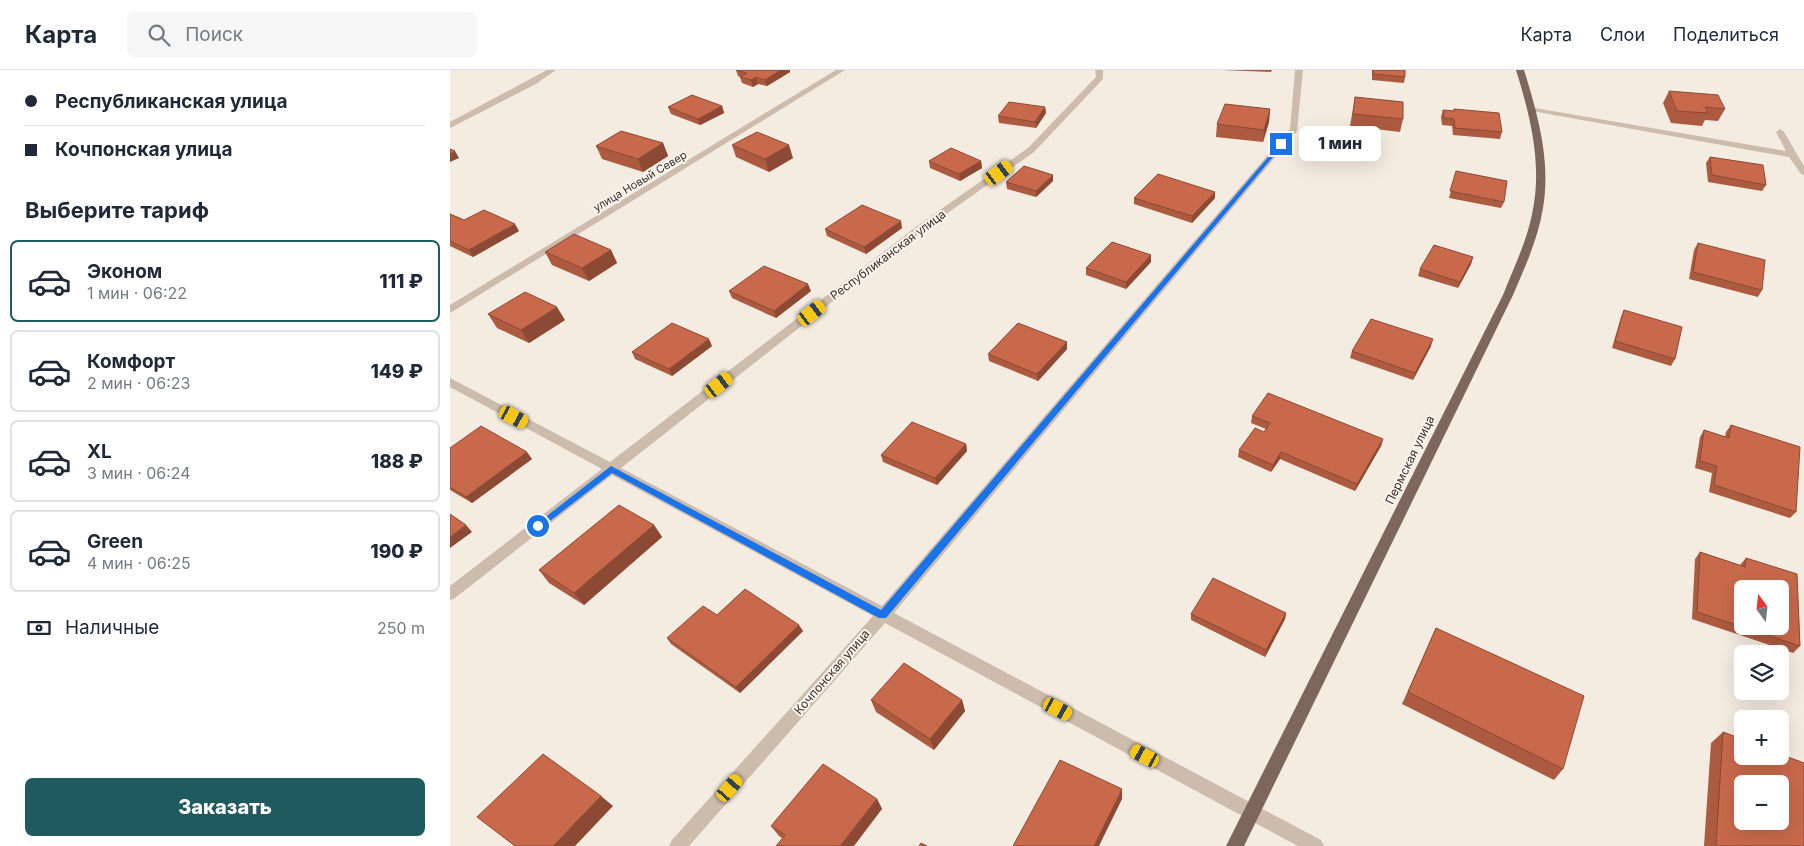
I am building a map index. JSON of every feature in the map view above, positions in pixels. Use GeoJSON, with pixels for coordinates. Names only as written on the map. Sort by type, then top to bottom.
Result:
{"type":"FeatureCollection","features":[{"type":"Feature","properties":{"kind":"main road","name":"Пермская улица"},"geometry":{"type":"LineString","coordinates":[[1235,846],[1508,295],[1528,247],[1540,198],[1540,156],[1532,108],[1520,70]]}},
{"type":"Feature","properties":{"kind":"street"},"geometry":{"type":"LineString","coordinates":[[450,125],[533,82],[552,70]]}},
{"type":"Feature","properties":{"kind":"street","name":"улица Новый Север"},"geometry":{"type":"LineString","coordinates":[[450,310],[841,70]]}},
{"type":"Feature","properties":{"kind":"street","name":"Республиканская улица"},"geometry":{"type":"LineString","coordinates":[[450,594],[919,230],[1031,150],[1100,77],[1099,70]]}},
{"type":"Feature","properties":{"kind":"street","name":"Кочпонская улица"},"geometry":{"type":"LineString","coordinates":[[678,846],[883,615],[1294,129],[1300,70]]}},
{"type":"Feature","properties":{"kind":"street"},"geometry":{"type":"LineString","coordinates":[[1532,108],[1792,154]]}},
{"type":"Feature","properties":{"kind":"street"},"geometry":{"type":"LineString","coordinates":[[1780,132],[1804,172]]}},
{"type":"Feature","properties":{"kind":"street"},"geometry":{"type":"LineString","coordinates":[[450,382],[1250,813],[1315,846]]}},
{"type":"Feature","properties":{"kind":"building"},"geometry":{"type":"Polygon","coordinates":[[[736,70],[781,70],[765,80],[756,77],[751,80],[740,77],[747,73],[736,70]]]}},
{"type":"Feature","properties":{"kind":"building"},"geometry":{"type":"Polygon","coordinates":[[[1373,70],[1405,70],[1405,77],[1373,74],[1373,70]]]}},
{"type":"Feature","properties":{"kind":"building"},"geometry":{"type":"Polygon","coordinates":[[[1669,91],[1718,95],[1725,109],[1705,107],[1708,113],[1677,111],[1669,91]]]}},
{"type":"Feature","properties":{"kind":"building"},"geometry":{"type":"Polygon","coordinates":[[[692,95],[722,106],[698,119],[668,107],[692,95]]]}},
{"type":"Feature","properties":{"kind":"building"},"geometry":{"type":"Polygon","coordinates":[[[1355,97],[1403,102],[1403,119],[1353,114],[1355,97]]]}},
{"type":"Feature","properties":{"kind":"building"},"geometry":{"type":"Polygon","coordinates":[[[1009,102],[1045,107],[1035,122],[998,116],[1009,102]]]}},
{"type":"Feature","properties":{"kind":"building"},"geometry":{"type":"Polygon","coordinates":[[[1225,104],[1270,109],[1264,130],[1217,124],[1225,104]]]}},
{"type":"Feature","properties":{"kind":"building"},"geometry":{"type":"Polygon","coordinates":[[[1454,109],[1499,113],[1502,132],[1455,128],[1454,119],[1444,118],[1443,110],[1454,111],[1454,109]]]}},
{"type":"Feature","properties":{"kind":"building"},"geometry":{"type":"Polygon","coordinates":[[[621,131],[663,143],[638,159],[596,146],[621,131]]]}},
{"type":"Feature","properties":{"kind":"building"},"geometry":{"type":"Polygon","coordinates":[[[757,132],[789,145],[765,159],[732,145],[757,132]]]}},
{"type":"Feature","properties":{"kind":"building"},"geometry":{"type":"Polygon","coordinates":[[[951,148],[981,161],[959,174],[929,161],[951,148]]]}},
{"type":"Feature","properties":{"kind":"building"},"geometry":{"type":"Polygon","coordinates":[[[1710,157],[1763,165],[1766,185],[1712,175],[1710,157]]]}},
{"type":"Feature","properties":{"kind":"building"},"geometry":{"type":"Polygon","coordinates":[[[1024,166],[1053,175],[1036,191],[1006,182],[1024,166]]]}},
{"type":"Feature","properties":{"kind":"building"},"geometry":{"type":"Polygon","coordinates":[[[1456,171],[1507,181],[1504,202],[1450,191],[1456,171]]]}},
{"type":"Feature","properties":{"kind":"building"},"geometry":{"type":"Polygon","coordinates":[[[1158,174],[1215,192],[1192,216],[1134,198],[1158,174]]]}},
{"type":"Feature","properties":{"kind":"building"},"geometry":{"type":"Polygon","coordinates":[[[862,205],[901,221],[864,247],[825,229],[862,205]]]}},
{"type":"Feature","properties":{"kind":"building"},"geometry":{"type":"Polygon","coordinates":[[[484,210],[515,224],[469,250],[450,241],[450,214],[464,220],[484,210]]]}},
{"type":"Feature","properties":{"kind":"building"},"geometry":{"type":"Polygon","coordinates":[[[574,234],[611,250],[582,268],[545,252],[574,234]]]}},
{"type":"Feature","properties":{"kind":"building"},"geometry":{"type":"Polygon","coordinates":[[[1112,242],[1151,255],[1126,282],[1086,268],[1112,242]]]}},
{"type":"Feature","properties":{"kind":"building"},"geometry":{"type":"Polygon","coordinates":[[[1698,243],[1765,260],[1762,290],[1693,272],[1698,243]]]}},
{"type":"Feature","properties":{"kind":"building"},"geometry":{"type":"Polygon","coordinates":[[[1434,245],[1473,257],[1460,282],[1420,269],[1434,245]]]}},
{"type":"Feature","properties":{"kind":"building"},"geometry":{"type":"Polygon","coordinates":[[[764,266],[808,284],[774,311],[729,291],[764,266]]]}},
{"type":"Feature","properties":{"kind":"building"},"geometry":{"type":"Polygon","coordinates":[[[525,292],[557,307],[521,330],[488,314],[525,292]]]}},
{"type":"Feature","properties":{"kind":"building"},"geometry":{"type":"Polygon","coordinates":[[[1624,310],[1682,327],[1675,359],[1615,341],[1624,310]]]}},
{"type":"Feature","properties":{"kind":"building"},"geometry":{"type":"Polygon","coordinates":[[[1371,319],[1433,339],[1415,373],[1352,351],[1371,319]]]}},
{"type":"Feature","properties":{"kind":"building"},"geometry":{"type":"Polygon","coordinates":[[[672,323],[709,339],[669,369],[632,352],[672,323]]]}},
{"type":"Feature","properties":{"kind":"building"},"geometry":{"type":"Polygon","coordinates":[[[1018,323],[1067,342],[1037,374],[988,354],[1018,323]]]}},
{"type":"Feature","properties":{"kind":"building"},"geometry":{"type":"Polygon","coordinates":[[[1268,393],[1383,439],[1357,484],[1281,452],[1273,465],[1239,450],[1255,428],[1264,432],[1270,423],[1252,416],[1268,393]]]}},
{"type":"Feature","properties":{"kind":"building"},"geometry":{"type":"Polygon","coordinates":[[[912,422],[966,444],[935,478],[881,455],[912,422]]]}},
{"type":"Feature","properties":{"kind":"building"},"geometry":{"type":"Polygon","coordinates":[[[1731,425],[1800,447],[1796,512],[1714,485],[1717,466],[1700,461],[1704,430],[1729,438],[1731,425]]]}},
{"type":"Feature","properties":{"kind":"building"},"geometry":{"type":"Polygon","coordinates":[[[481,426],[527,452],[466,497],[450,487],[450,448],[481,426]]]}},
{"type":"Feature","properties":{"kind":"building"},"geometry":{"type":"Polygon","coordinates":[[[619,505],[654,525],[574,593],[539,570],[619,505]]]}},
{"type":"Feature","properties":{"kind":"building"},"geometry":{"type":"Polygon","coordinates":[[[450,514],[466,525],[450,537],[450,514]]]}},
{"type":"Feature","properties":{"kind":"building"},"geometry":{"type":"Polygon","coordinates":[[[1700,552],[1745,567],[1746,558],[1797,574],[1800,646],[1767,635],[1789,635],[1789,580],[1734,580],[1734,624],[1697,612],[1700,552]]]}},
{"type":"Feature","properties":{"kind":"building"},"geometry":{"type":"Polygon","coordinates":[[[1213,578],[1286,613],[1266,650],[1191,614],[1213,578]]]}},
{"type":"Feature","properties":{"kind":"building"},"geometry":{"type":"Polygon","coordinates":[[[745,589],[799,625],[736,687],[667,638],[703,606],[717,615],[745,589]]]}},
{"type":"Feature","properties":{"kind":"building"},"geometry":{"type":"Polygon","coordinates":[[[1436,628],[1584,696],[1563,769],[1408,692],[1436,628]]]}},
{"type":"Feature","properties":{"kind":"building"},"geometry":{"type":"Polygon","coordinates":[[[904,663],[962,700],[930,739],[871,700],[904,663]]]}},
{"type":"Feature","properties":{"kind":"building"},"geometry":{"type":"Polygon","coordinates":[[[1723,732],[1734,736],[1734,765],[1789,765],[1789,757],[1804,763],[1804,846],[1716,846],[1723,732]]]}},
{"type":"Feature","properties":{"kind":"building"},"geometry":{"type":"Polygon","coordinates":[[[543,754],[601,796],[553,846],[515,846],[477,817],[543,754]]]}},
{"type":"Feature","properties":{"kind":"building"},"geometry":{"type":"Polygon","coordinates":[[[1060,760],[1122,789],[1094,846],[1013,846],[1060,760]]]}},
{"type":"Feature","properties":{"kind":"building"},"geometry":{"type":"Polygon","coordinates":[[[823,764],[877,799],[840,846],[776,846],[785,835],[771,826],[823,764]]]}},
{"type":"Feature","properties":{"kind":"route"},"geometry":{"type":"LineString","coordinates":[[538,526],[611,469],[883,615],[1281,144]]}}]}
